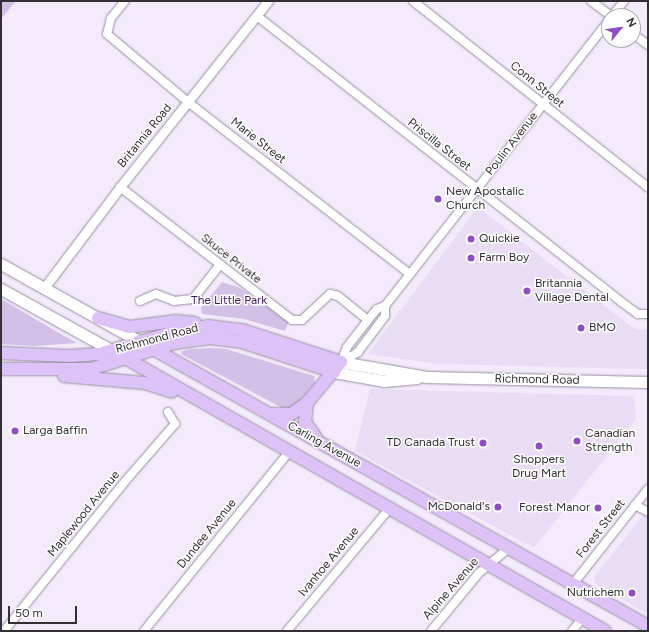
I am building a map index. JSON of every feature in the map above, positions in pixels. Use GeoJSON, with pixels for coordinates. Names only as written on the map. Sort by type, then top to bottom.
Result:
{"type":"FeatureCollection","features":[{"type":"Feature","properties":{"kind":"main road","name":"Carling Avenue"},"geometry":{"type":"LineString","coordinates":[[1,264],[648,626]]}},
{"type":"Feature","properties":{"kind":"main road","name":"Carling Avenue"},"geometry":{"type":"LineString","coordinates":[[1,288],[605,631]]}},
{"type":"Feature","properties":{"kind":"main road"},"geometry":{"type":"LineString","coordinates":[[98,318],[128,327],[175,321],[208,326]]}},
{"type":"Feature","properties":{"kind":"main road","name":"Richmond Road"},"geometry":{"type":"LineString","coordinates":[[1,353],[80,356],[113,351],[140,341],[208,326],[247,332],[338,367]]}},
{"type":"Feature","properties":{"kind":"main road","name":"Richmond Road"},"geometry":{"type":"LineString","coordinates":[[1,369],[22,370],[91,368],[127,359],[153,349],[196,339],[231,339],[338,367],[384,381],[427,377],[648,382]]}},
{"type":"Feature","properties":{"kind":"main road","name":"Poulin Avenue"},"geometry":{"type":"LineString","coordinates":[[307,403],[338,367]]}},
{"type":"Feature","properties":{"kind":"main road"},"geometry":{"type":"LineString","coordinates":[[22,370],[65,377],[145,383],[167,390],[224,416]]}},
{"type":"Feature","properties":{"kind":"main road"},"geometry":{"type":"LineString","coordinates":[[267,413],[285,415],[307,403]]}},
{"type":"Feature","properties":{"kind":"main road"},"geometry":{"type":"LineString","coordinates":[[307,403],[306,424],[319,442]]}},
{"type":"Feature","properties":{"kind":"street","name":"Marie Street"},"geometry":{"type":"LineString","coordinates":[[125,1],[111,18],[107,34],[188,102],[410,274]]}},
{"type":"Feature","properties":{"kind":"street","name":"Britannia Road"},"geometry":{"type":"LineString","coordinates":[[44,288],[120,187],[268,1]]}},
{"type":"Feature","properties":{"kind":"street","name":"Conn Street"},"geometry":{"type":"LineString","coordinates":[[413,1],[542,105],[648,187]]}},
{"type":"Feature","properties":{"kind":"street"},"geometry":{"type":"LineString","coordinates":[[591,1],[601,8]]}},
{"type":"Feature","properties":{"kind":"street","name":"Priscilla Street"},"geometry":{"type":"LineString","coordinates":[[256,16],[477,190],[638,314],[648,314]]}},
{"type":"Feature","properties":{"kind":"street","name":"Poulin Avenue"},"geometry":{"type":"LineString","coordinates":[[338,367],[347,347],[368,320],[377,309],[385,306],[601,30]]}},
{"type":"Feature","properties":{"kind":"street","name":"Skuce Private"},"geometry":{"type":"LineString","coordinates":[[120,187],[219,266],[287,317],[296,321],[302,320],[330,294],[338,296],[368,320]]}},
{"type":"Feature","properties":{"kind":"street"},"geometry":{"type":"LineString","coordinates":[[140,301],[156,294],[174,301],[193,299],[219,266]]}},
{"type":"Feature","properties":{"kind":"street","name":"Poulin Avenue"},"geometry":{"type":"LineString","coordinates":[[338,367],[358,352],[385,316],[385,306]]}},
{"type":"Feature","properties":{"kind":"street","name":"Maplewood Avenue"},"geometry":{"type":"LineString","coordinates":[[4,631],[128,478],[175,424],[168,412]]}},
{"type":"Feature","properties":{"kind":"street","name":"Dundee Avenue"},"geometry":{"type":"LineString","coordinates":[[144,631],[289,452]]}},
{"type":"Feature","properties":{"kind":"street","name":"Forest Street"},"geometry":{"type":"LineString","coordinates":[[573,584],[648,489]]}},
{"type":"Feature","properties":{"kind":"street"},"geometry":{"type":"LineString","coordinates":[[635,505],[648,512]]}},
{"type":"Feature","properties":{"kind":"street","name":"Ivanhoe Avenue"},"geometry":{"type":"LineString","coordinates":[[287,631],[389,509]]}},
{"type":"Feature","properties":{"kind":"street","name":"Alpine Avenue"},"geometry":{"type":"LineString","coordinates":[[431,631],[488,564],[509,548]]}},
{"type":"Feature","properties":{"kind":"street"},"geometry":{"type":"LineString","coordinates":[[572,631],[583,618]]}},
{"type":"Feature","properties":{"kind":"shaded area"},"geometry":{"type":"Polygon","coordinates":[[[480,209],[632,327],[639,330],[648,329],[648,369],[438,364],[368,354],[475,211],[480,209]]]}},
{"type":"Feature","properties":{"kind":"shaded area"},"geometry":{"type":"Polygon","coordinates":[[[370,389],[634,396],[636,419],[534,548],[355,451],[370,389]]]}},
{"type":"Feature","properties":{"kind":"shaded area"},"geometry":{"type":"Polygon","coordinates":[[[648,509],[648,614],[596,584],[594,577],[648,509]]]}},
{"type":"Feature","properties":{"kind":"green space"},"geometry":{"type":"Polygon","coordinates":[[[1,1],[16,1],[1,19],[1,1]]]}},
{"type":"Feature","properties":{"kind":"green space","name":"The Little Park"},"geometry":{"type":"Polygon","coordinates":[[[222,282],[240,288],[289,321],[285,331],[244,319],[202,314],[201,308],[222,282]]]}},
{"type":"Feature","properties":{"kind":"green space"},"geometry":{"type":"Polygon","coordinates":[[[1,299],[77,343],[34,346],[1,344],[1,299]]]}},
{"type":"Feature","properties":{"kind":"green space"},"geometry":{"type":"Polygon","coordinates":[[[191,349],[226,349],[314,376],[315,383],[296,405],[286,410],[181,354],[182,351],[191,349]]]}},
{"type":"Feature","properties":{"kind":"place","name":"New Apostalic Church"},"geometry":{"type":"Point","coordinates":[438,199]}},
{"type":"Feature","properties":{"kind":"place","name":"Quickie"},"geometry":{"type":"Point","coordinates":[471,239]}},
{"type":"Feature","properties":{"kind":"place","name":"Farm Boy"},"geometry":{"type":"Point","coordinates":[471,258]}},
{"type":"Feature","properties":{"kind":"place","name":"Britannia Village Dental"},"geometry":{"type":"Point","coordinates":[527,291]}},
{"type":"Feature","properties":{"kind":"place","name":"BMO"},"geometry":{"type":"Point","coordinates":[581,328]}},
{"type":"Feature","properties":{"kind":"place","name":"Larga Baffin"},"geometry":{"type":"Point","coordinates":[15,431]}},
{"type":"Feature","properties":{"kind":"place","name":"Canadian Strength"},"geometry":{"type":"Point","coordinates":[577,441]}},
{"type":"Feature","properties":{"kind":"place","name":"TD Canada Trust"},"geometry":{"type":"Point","coordinates":[483,443]}},
{"type":"Feature","properties":{"kind":"place","name":"Shoppers Drug Mart"},"geometry":{"type":"Point","coordinates":[539,446]}},
{"type":"Feature","properties":{"kind":"place","name":"McDonald's"},"geometry":{"type":"Point","coordinates":[498,507]}},
{"type":"Feature","properties":{"kind":"place","name":"Forest Manor"},"geometry":{"type":"Point","coordinates":[598,508]}},
{"type":"Feature","properties":{"kind":"place","name":"Nutrichem"},"geometry":{"type":"Point","coordinates":[632,593]}}]}
